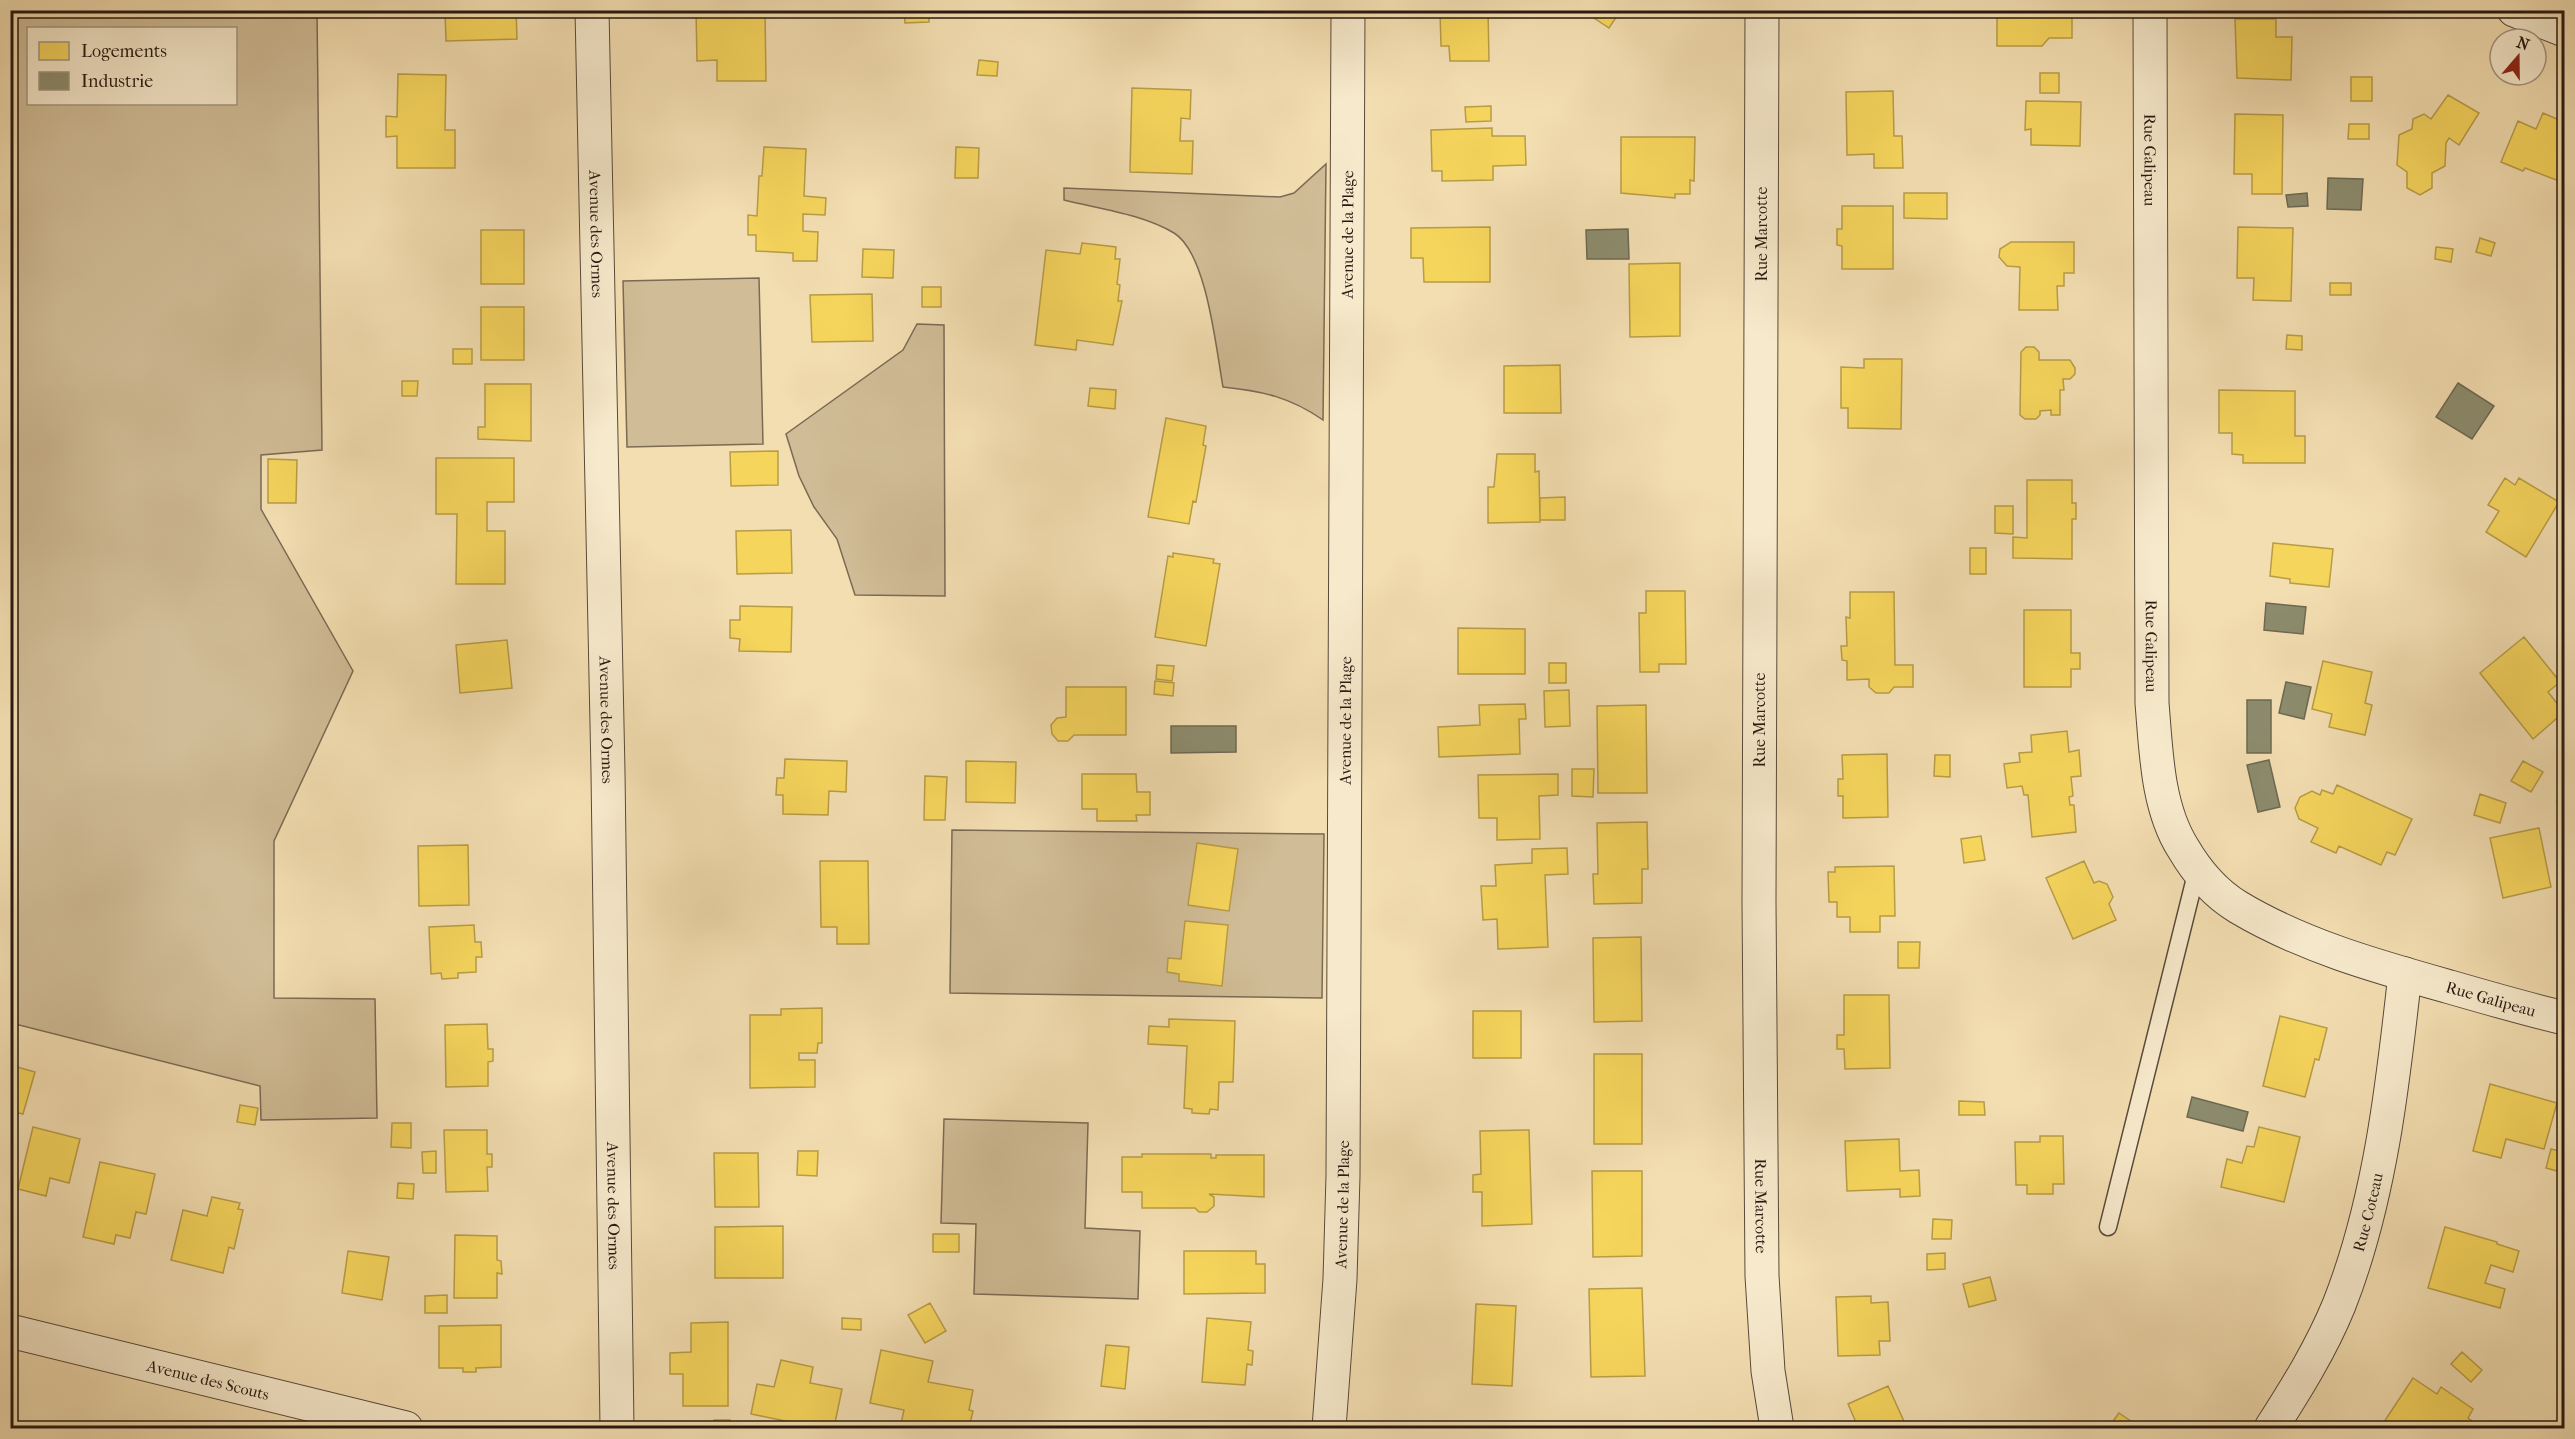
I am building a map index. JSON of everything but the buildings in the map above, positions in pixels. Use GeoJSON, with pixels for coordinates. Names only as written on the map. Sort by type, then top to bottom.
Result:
{"type":"FeatureCollection","features":[{"type":"Feature","properties":{"kind":"street","name":"Avenue des Ormes"},"geometry":{"type":"LineString","coordinates":[[592,10],[608,760],[617,1428]]}},
{"type":"Feature","properties":{"kind":"street","name":"Avenue de la Plage"},"geometry":{"type":"LineString","coordinates":[[1329,1428],[1340,1279],[1343,1176],[1348,10]]}},
{"type":"Feature","properties":{"kind":"street","name":"Rue Marcotte"},"geometry":{"type":"LineString","coordinates":[[1762,10],[1759,913],[1762,1264],[1768,1371],[1777,1428]]}},
{"type":"Feature","properties":{"kind":"street","name":"Rue Galipeau"},"geometry":{"type":"LineString","coordinates":[[2150,10],[2152,703],[2157,758],[2170,819],[2181,846],[2197,870],[2223,896],[2261,920],[2316,945],[2405,974],[2565,1018]]}},
{"type":"Feature","properties":{"kind":"street"},"geometry":{"type":"LineString","coordinates":[[2514,10],[2565,30]]}},
{"type":"Feature","properties":{"kind":"street","name":"Rue Coteau"},"geometry":{"type":"LineString","coordinates":[[2271,1428],[2325,1336],[2349,1277],[2375,1173],[2394,1065],[2405,974]]}},
{"type":"Feature","properties":{"kind":"street","name":"Avenue des Scouts"},"geometry":{"type":"LineString","coordinates":[[10,1331],[406,1428]]}},
{"type":"Feature","properties":{"kind":"lane"},"geometry":{"type":"LineString","coordinates":[[2108,1227],[2197,870]]}},
{"type":"Feature","properties":{"kind":"shaded area"},"geometry":{"type":"Polygon","coordinates":[[[11,10],[317,11],[322,450],[261,455],[261,509],[353,671],[274,841],[274,998],[375,999],[377,1118],[261,1120],[260,1086],[11,1023],[11,10]]]}},
{"type":"Feature","properties":{"kind":"shaded area"},"geometry":{"type":"Polygon","coordinates":[[[1326,164],[1323,420],[1275,396],[1223,387],[1202,280],[1195,260],[1185,244],[1174,233],[1162,226],[1135,217],[1064,200],[1064,188],[1280,197],[1294,193],[1326,164]]]}},
{"type":"Feature","properties":{"kind":"shaded area"},"geometry":{"type":"Polygon","coordinates":[[[759,278],[763,444],[627,447],[623,281],[759,278]]]}},
{"type":"Feature","properties":{"kind":"shaded area"},"geometry":{"type":"Polygon","coordinates":[[[917,324],[944,325],[945,596],[855,595],[837,539],[814,507],[799,476],[786,434],[903,350],[917,324]]]}},
{"type":"Feature","properties":{"kind":"shaded area"},"geometry":{"type":"Polygon","coordinates":[[[952,830],[1324,834],[1322,998],[950,993],[952,830]]]}},
{"type":"Feature","properties":{"kind":"shaded area"},"geometry":{"type":"Polygon","coordinates":[[[944,1119],[1088,1123],[1085,1228],[1140,1231],[1138,1299],[974,1294],[976,1224],[941,1223],[944,1119]]]}}]}
